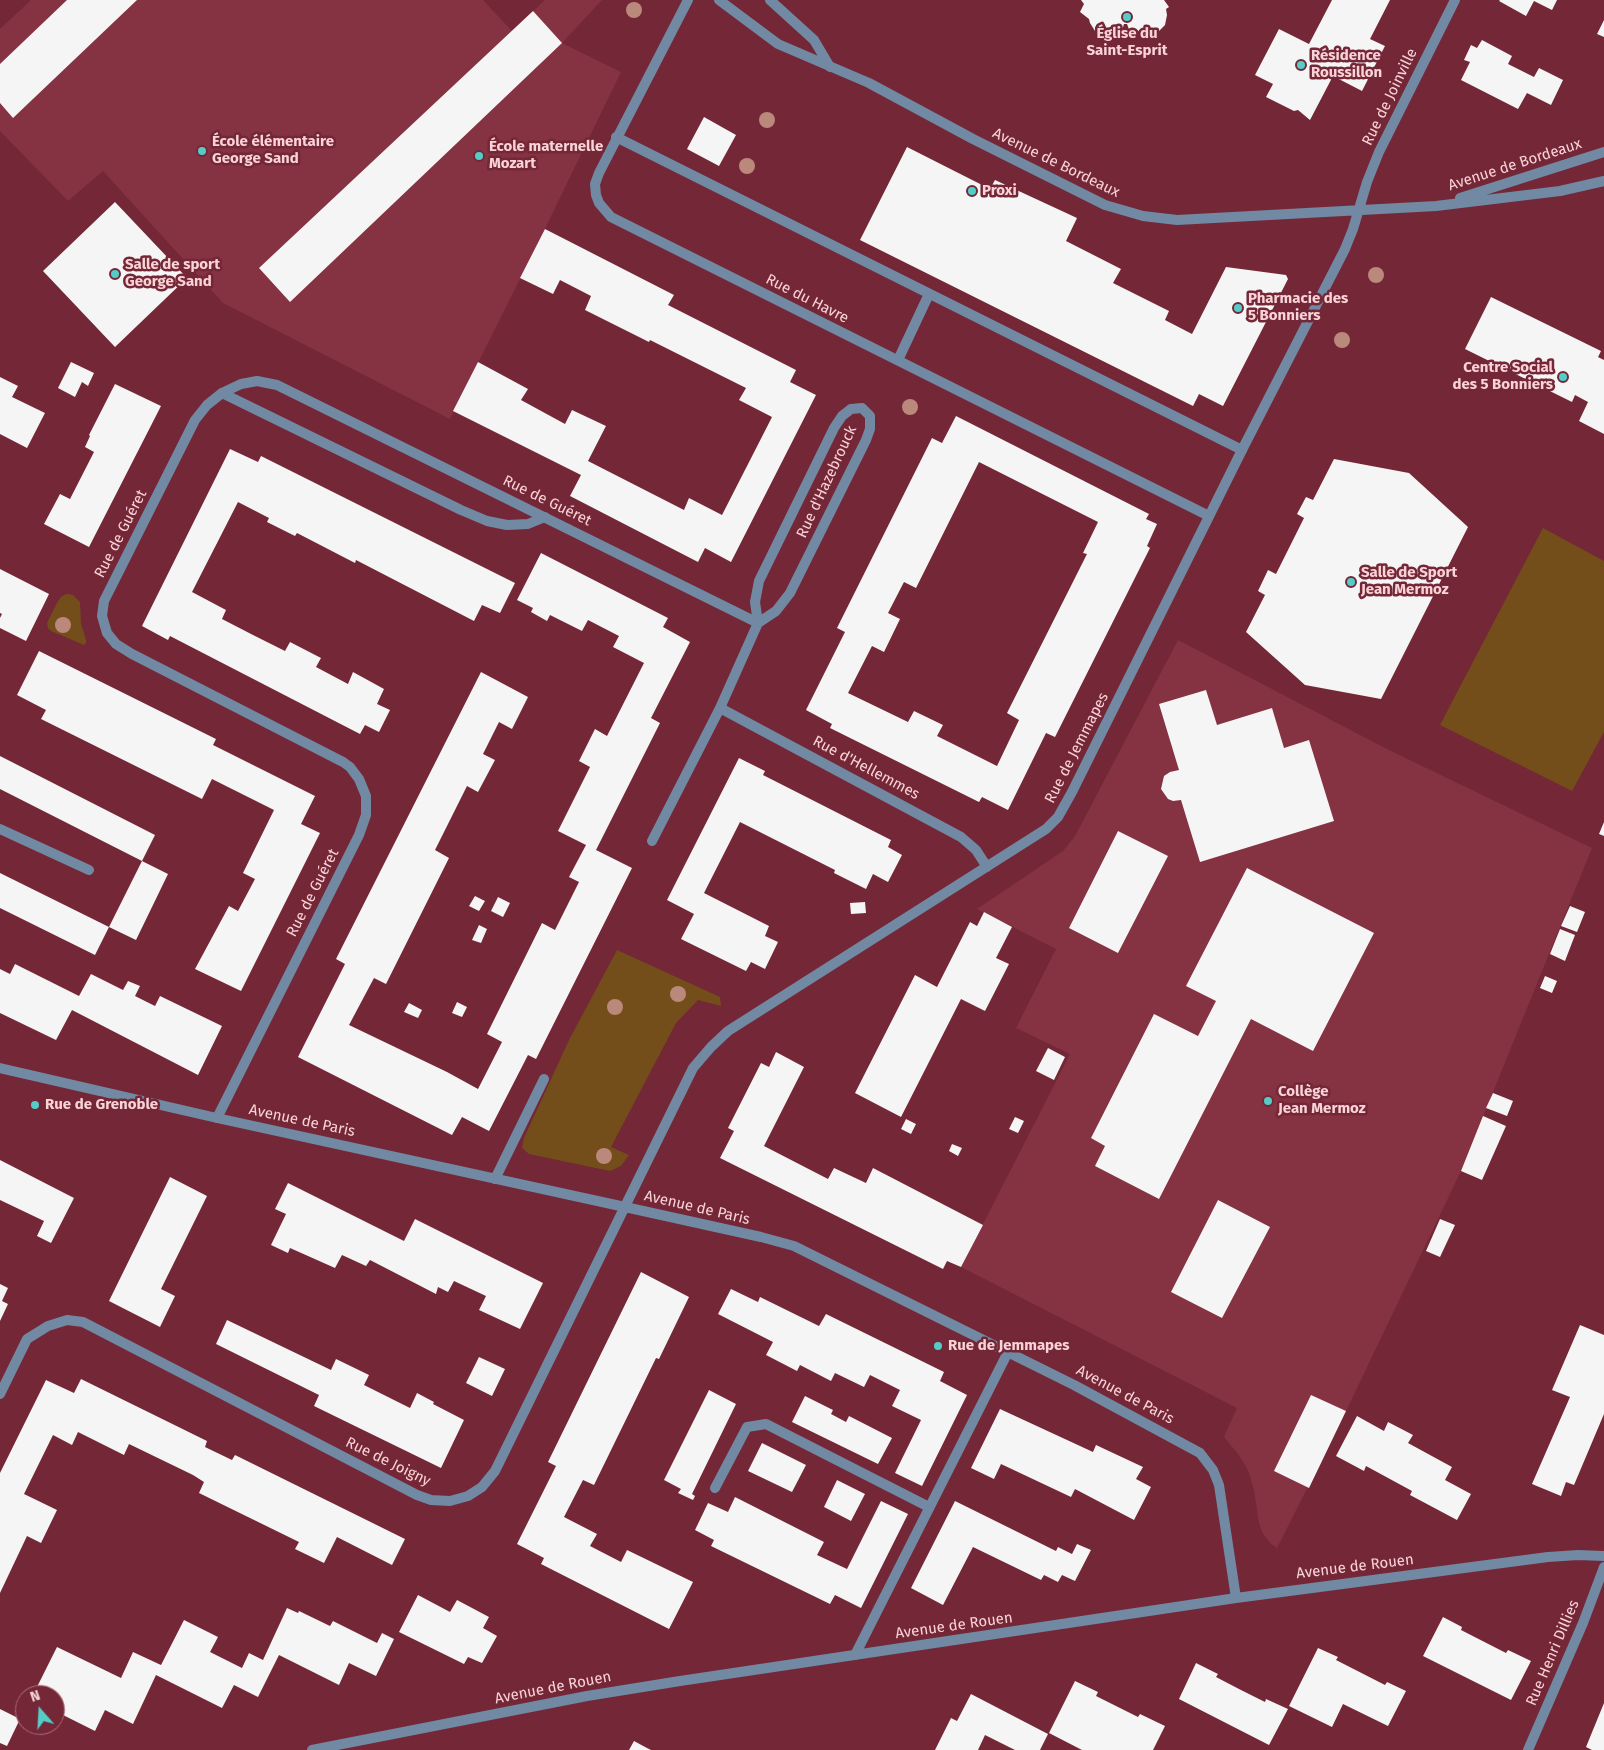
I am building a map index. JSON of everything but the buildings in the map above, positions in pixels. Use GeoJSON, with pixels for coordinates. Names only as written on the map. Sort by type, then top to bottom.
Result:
{"type":"FeatureCollection","features":[{"type":"Feature","properties":{"kind":"street","name":"Rue du Havre"},"geometry":{"type":"LineString","coordinates":[[688,0],[598,173],[595,184],[599,203],[611,217],[1209,516]]}},
{"type":"Feature","properties":{"kind":"street","name":"Avenue de Bordeaux"},"geometry":{"type":"LineString","coordinates":[[719,0],[778,44],[869,83],[973,139],[1105,205],[1143,216],[1177,220],[1436,206],[1560,191],[1604,181]]}},
{"type":"Feature","properties":{"kind":"street"},"geometry":{"type":"LineString","coordinates":[[770,0],[814,40],[830,67]]}},
{"type":"Feature","properties":{"kind":"street","name":"Rue de Joinville"},"geometry":{"type":"LineString","coordinates":[[1360,210],[1367,182],[1379,152],[1455,0]]}},
{"type":"Feature","properties":{"kind":"street"},"geometry":{"type":"LineString","coordinates":[[616,137],[1242,450]]}},
{"type":"Feature","properties":{"kind":"street","name":"Avenue de Bordeaux"},"geometry":{"type":"LineString","coordinates":[[1436,206],[1604,152]]}},
{"type":"Feature","properties":{"kind":"street","name":"Rue de Jemmapes"},"geometry":{"type":"LineString","coordinates":[[625,1207],[693,1068],[711,1046],[728,1031],[1046,829],[1058,817],[1345,249],[1360,210]]}},
{"type":"Feature","properties":{"kind":"street"},"geometry":{"type":"LineString","coordinates":[[898,360],[929,294]]}},
{"type":"Feature","properties":{"kind":"street","name":"Rue de Guéret"},"geometry":{"type":"LineString","coordinates":[[217,1118],[359,835],[366,816],[366,796],[359,780],[350,767],[343,762],[132,654],[116,644],[107,633],[102,616],[104,601],[195,420],[207,405],[222,393],[241,384],[257,381],[277,385],[758,623]]}},
{"type":"Feature","properties":{"kind":"street"},"geometry":{"type":"LineString","coordinates":[[222,393],[487,521],[507,525],[528,524],[545,517]]}},
{"type":"Feature","properties":{"kind":"street","name":"Rue d'Hazebrouck"},"geometry":{"type":"LineString","coordinates":[[652,841],[720,708],[758,623],[755,602],[759,581],[834,428],[842,416],[851,409],[862,408],[870,416],[870,429],[866,440],[790,593],[776,611],[758,623]]}},
{"type":"Feature","properties":{"kind":"street","name":"Rue d'Hellemmes"},"geometry":{"type":"LineString","coordinates":[[720,708],[962,837],[976,850],[987,867]]}},
{"type":"Feature","properties":{"kind":"street"},"geometry":{"type":"LineString","coordinates":[[0,828],[89,870]]}},
{"type":"Feature","properties":{"kind":"street","name":"Avenue de Paris"},"geometry":{"type":"LineString","coordinates":[[0,1068],[217,1118],[761,1237],[794,1246],[1074,1385],[1200,1453],[1208,1460],[1219,1484],[1236,1598]]}},
{"type":"Feature","properties":{"kind":"street"},"geometry":{"type":"LineString","coordinates":[[495,1179],[544,1079]]}},
{"type":"Feature","properties":{"kind":"street","name":"Rue de Joigny"},"geometry":{"type":"LineString","coordinates":[[0,1394],[27,1339],[48,1326],[67,1320],[83,1322],[417,1495],[432,1500],[450,1502],[468,1496],[482,1487],[495,1471],[625,1207]]}},
{"type":"Feature","properties":{"kind":"street"},"geometry":{"type":"LineString","coordinates":[[856,1655],[1008,1352]]}},
{"type":"Feature","properties":{"kind":"street"},"geometry":{"type":"LineString","coordinates":[[715,1488],[747,1427],[766,1424],[929,1508]]}},
{"type":"Feature","properties":{"kind":"street","name":"Avenue de Rouen"},"geometry":{"type":"LineString","coordinates":[[312,1750],[587,1696],[856,1655],[1236,1598],[1548,1557],[1604,1556]]}},
{"type":"Feature","properties":{"kind":"street","name":"Rue Henri Dillies"},"geometry":{"type":"LineString","coordinates":[[1528,1750],[1583,1623],[1604,1567]]}},
{"type":"Feature","properties":{"kind":"shaded area"},"geometry":{"type":"Polygon","coordinates":[[[31,0],[483,0],[512,31],[545,0],[602,0],[562,43],[621,72],[450,419],[223,303],[103,171],[68,201],[0,131],[0,29],[31,0]]]}},
{"type":"Feature","properties":{"kind":"shaded area"},"geometry":{"type":"Polygon","coordinates":[[[1543,528],[1604,561],[1604,732],[1572,791],[1440,725],[1543,528]]]}},
{"type":"Feature","properties":{"kind":"shaded area"},"geometry":{"type":"Polygon","coordinates":[[[66,594],[73,595],[80,602],[81,624],[86,640],[84,645],[48,628],[47,623],[57,603],[66,594]]]}},
{"type":"Feature","properties":{"kind":"shaded area","name":"Collège Jean Mermoz"},"geometry":{"type":"Polygon","coordinates":[[[1178,640],[1387,749],[1592,848],[1461,1171],[1346,1411],[1277,1548],[1270,1543],[1262,1532],[1248,1470],[1224,1437],[1237,1408],[961,1267],[1070,1054],[1016,1028],[1056,949],[977,909],[1063,851],[1075,836],[1178,640]]]}},
{"type":"Feature","properties":{"kind":"shaded area"},"geometry":{"type":"Polygon","coordinates":[[[617,950],[720,997],[721,1006],[698,1000],[676,1023],[611,1147],[629,1155],[621,1166],[610,1171],[529,1154],[522,1148],[524,1138],[569,1040],[617,950]]]}},
{"type":"Feature","properties":{"kind":"place","name":"Église du Saint-Esprit"},"geometry":{"type":"Point","coordinates":[1127,17]}},
{"type":"Feature","properties":{"kind":"place","name":"Résidence Roussillon"},"geometry":{"type":"Point","coordinates":[1301,65]}},
{"type":"Feature","properties":{"kind":"place","name":"École élémentaire George Sand"},"geometry":{"type":"Point","coordinates":[202,151]}},
{"type":"Feature","properties":{"kind":"place","name":"École maternelle Mozart"},"geometry":{"type":"Point","coordinates":[479,156]}},
{"type":"Feature","properties":{"kind":"place","name":"Proxi"},"geometry":{"type":"Point","coordinates":[972,191]}},
{"type":"Feature","properties":{"kind":"place","name":"Salle de sport George Sand"},"geometry":{"type":"Point","coordinates":[115,274]}},
{"type":"Feature","properties":{"kind":"place","name":"Pharmacie des 5 Bonniers"},"geometry":{"type":"Point","coordinates":[1238,308]}},
{"type":"Feature","properties":{"kind":"place","name":"Centre Social des 5 Bonniers"},"geometry":{"type":"Point","coordinates":[1563,377]}},
{"type":"Feature","properties":{"kind":"place","name":"Salle de Sport Jean Mermoz"},"geometry":{"type":"Point","coordinates":[1351,582]}},
{"type":"Feature","properties":{"kind":"place","name":"Collège Jean Mermoz"},"geometry":{"type":"Point","coordinates":[1268,1101]}},
{"type":"Feature","properties":{"kind":"place","name":"Rue de Grenoble"},"geometry":{"type":"Point","coordinates":[35,1105]}},
{"type":"Feature","properties":{"kind":"place","name":"Rue de Jemmapes"},"geometry":{"type":"Point","coordinates":[938,1346]}}]}
